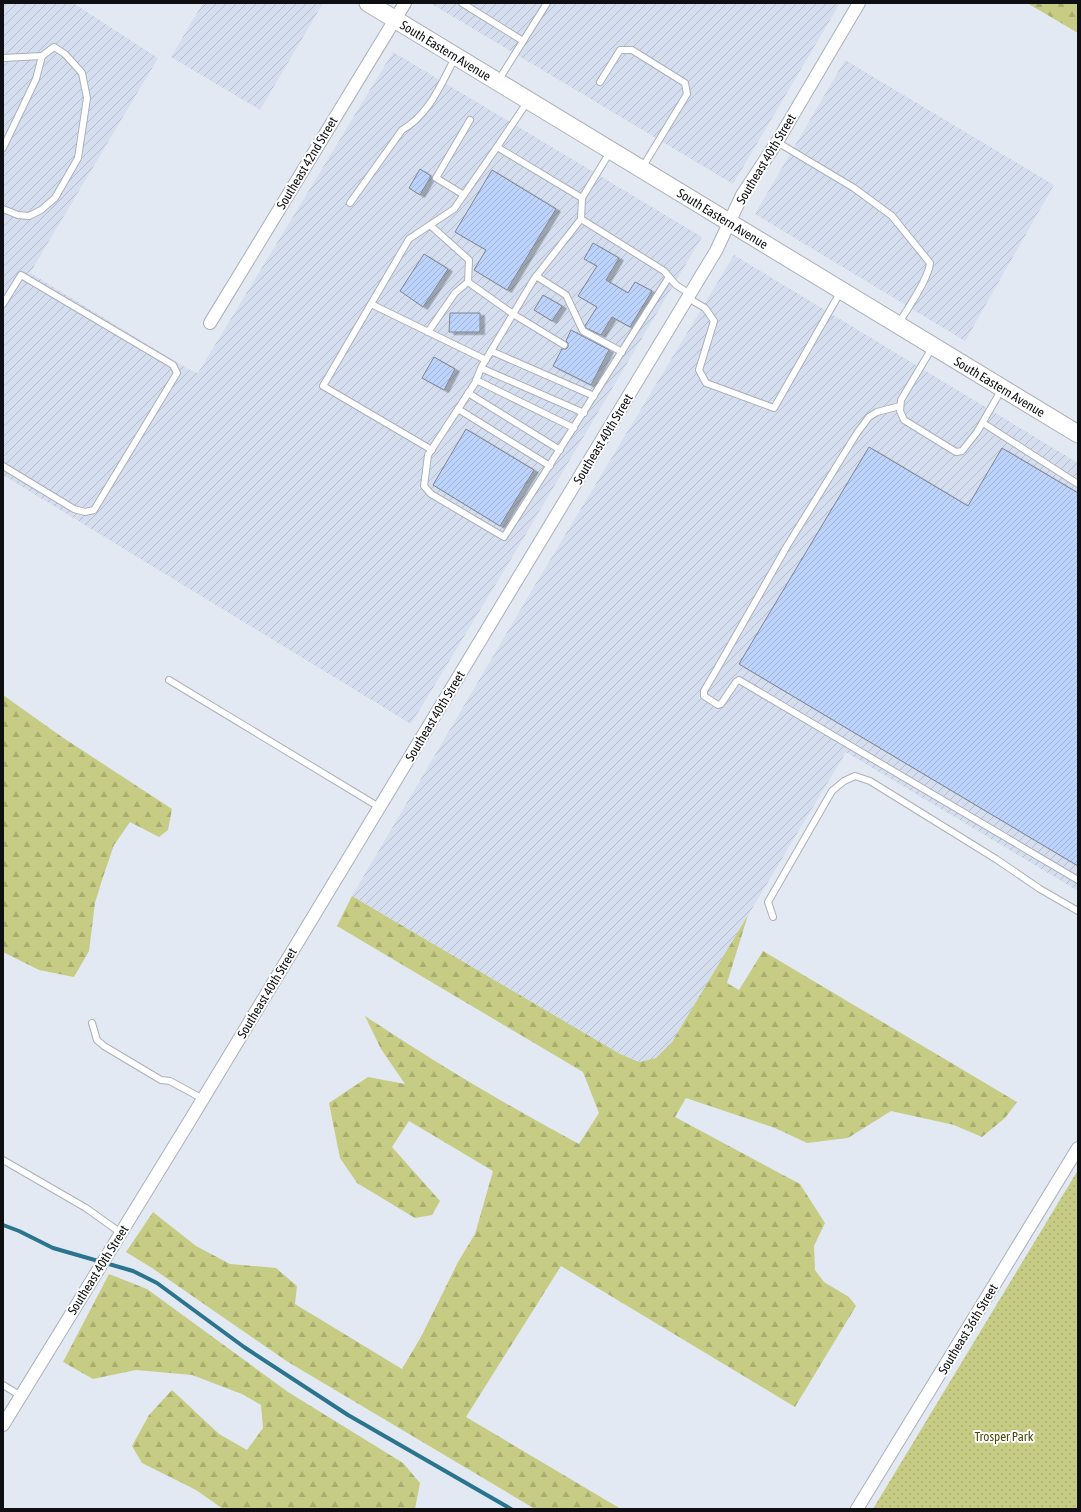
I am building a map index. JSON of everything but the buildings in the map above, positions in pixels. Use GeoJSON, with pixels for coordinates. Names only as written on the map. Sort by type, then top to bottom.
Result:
{"type":"FeatureCollection","features":[{"type":"Feature","properties":{"kind":"main road","name":"South Eastern Avenue"},"geometry":{"type":"LineString","coordinates":[[368,3],[1078,434]]}},
{"type":"Feature","properties":{"kind":"street","name":"Southeast 42nd Street"},"geometry":{"type":"LineString","coordinates":[[210,323],[405,3]]}},
{"type":"Feature","properties":{"kind":"street","name":"Southeast 40th Street"},"geometry":{"type":"LineString","coordinates":[[3,1425],[203,1099],[689,296],[716,251],[742,195],[777,142],[859,3]]}},
{"type":"Feature","properties":{"kind":"street","name":"Southeast 36th Street"},"geometry":{"type":"LineString","coordinates":[[857,1509],[1078,1148]]}},
{"type":"Feature","properties":{"kind":"lane"},"geometry":{"type":"LineString","coordinates":[[462,3],[523,41]]}},
{"type":"Feature","properties":{"kind":"lane"},"geometry":{"type":"LineString","coordinates":[[498,82],[547,3]]}},
{"type":"Feature","properties":{"kind":"lane"},"geometry":{"type":"LineString","coordinates":[[3,58],[42,56],[54,48],[65,54],[82,73],[87,98],[78,158],[55,198],[41,210],[29,216],[18,215],[3,208]]}},
{"type":"Feature","properties":{"kind":"lane"},"geometry":{"type":"LineString","coordinates":[[600,82],[620,50],[632,50],[685,83],[687,94],[641,170]]}},
{"type":"Feature","properties":{"kind":"lane"},"geometry":{"type":"LineString","coordinates":[[3,148],[36,79],[42,56]]}},
{"type":"Feature","properties":{"kind":"lane"},"geometry":{"type":"LineString","coordinates":[[350,203],[402,130],[422,116],[456,57]]}},
{"type":"Feature","properties":{"kind":"lane"},"geometry":{"type":"LineString","coordinates":[[432,450],[324,386],[409,239],[454,209],[528,101]]}},
{"type":"Feature","properties":{"kind":"lane"},"geometry":{"type":"LineString","coordinates":[[464,195],[436,178],[470,120]]}},
{"type":"Feature","properties":{"kind":"lane"},"geometry":{"type":"LineString","coordinates":[[777,142],[854,188],[892,216],[930,263],[930,267],[918,291],[898,325]]}},
{"type":"Feature","properties":{"kind":"lane"},"geometry":{"type":"LineString","coordinates":[[497,147],[582,198]]}},
{"type":"Feature","properties":{"kind":"lane"},"geometry":{"type":"LineString","coordinates":[[611,151],[582,198],[581,218],[536,276],[491,350],[476,380],[428,455],[424,486],[431,494],[504,537],[669,277]]}},
{"type":"Feature","properties":{"kind":"lane"},"geometry":{"type":"LineString","coordinates":[[581,218],[664,271],[676,285],[705,308],[714,321],[699,370],[706,383],[774,408],[841,291]]}},
{"type":"Feature","properties":{"kind":"lane"},"geometry":{"type":"LineString","coordinates":[[428,332],[455,293],[468,282],[469,260],[430,225]]}},
{"type":"Feature","properties":{"kind":"lane"},"geometry":{"type":"LineString","coordinates":[[3,304],[21,275],[173,365],[177,373],[94,510],[85,512],[74,509],[3,466]]}},
{"type":"Feature","properties":{"kind":"lane"},"geometry":{"type":"LineString","coordinates":[[536,276],[566,295],[583,331],[622,352]]}},
{"type":"Feature","properties":{"kind":"lane"},"geometry":{"type":"LineString","coordinates":[[468,282],[513,314],[564,345]]}},
{"type":"Feature","properties":{"kind":"lane"},"geometry":{"type":"LineString","coordinates":[[371,304],[486,360]]}},
{"type":"Feature","properties":{"kind":"lane"},"geometry":{"type":"LineString","coordinates":[[932,346],[901,400],[900,411],[904,420],[956,452],[962,451],[977,432],[1002,388]]}},
{"type":"Feature","properties":{"kind":"lane"},"geometry":{"type":"LineString","coordinates":[[491,350],[594,396]]}},
{"type":"Feature","properties":{"kind":"lane"},"geometry":{"type":"LineString","coordinates":[[481,368],[584,413]]}},
{"type":"Feature","properties":{"kind":"lane"},"geometry":{"type":"LineString","coordinates":[[476,380],[574,428]]}},
{"type":"Feature","properties":{"kind":"lane"},"geometry":{"type":"LineString","coordinates":[[468,393],[560,450]]}},
{"type":"Feature","properties":{"kind":"lane"},"geometry":{"type":"LineString","coordinates":[[900,406],[877,412],[869,417],[857,433],[837,468],[787,546],[710,680],[704,691],[704,696],[718,705],[721,704],[739,680],[1078,880]]}},
{"type":"Feature","properties":{"kind":"lane"},"geometry":{"type":"LineString","coordinates":[[458,409],[550,466]]}},
{"type":"Feature","properties":{"kind":"lane"},"geometry":{"type":"LineString","coordinates":[[983,423],[1078,484]]}},
{"type":"Feature","properties":{"kind":"lane"},"geometry":{"type":"LineString","coordinates":[[169,680],[379,807]]}},
{"type":"Feature","properties":{"kind":"lane"},"geometry":{"type":"LineString","coordinates":[[773,917],[768,902],[832,791],[844,781],[855,776],[870,781],[996,859],[1040,889],[1078,911]]}},
{"type":"Feature","properties":{"kind":"lane"},"geometry":{"type":"LineString","coordinates":[[92,1023],[97,1040],[104,1046],[161,1080],[170,1081],[203,1099]]}},
{"type":"Feature","properties":{"kind":"lane"},"geometry":{"type":"LineString","coordinates":[[3,1160],[86,1208],[121,1233]]}},
{"type":"Feature","properties":{"kind":"lane"},"geometry":{"type":"LineString","coordinates":[[3,1385],[21,1396]]}},
{"type":"Feature","properties":{"kind":"shaded area"},"geometry":{"type":"Polygon","coordinates":[[[3,3],[73,3],[158,58],[30,273],[188,369],[198,373],[393,52],[702,237],[511,559],[411,724],[3,475],[3,3]]]}},
{"type":"Feature","properties":{"kind":"shaded area"},"geometry":{"type":"Polygon","coordinates":[[[203,3],[323,3],[260,110],[171,57],[203,3]]]}},
{"type":"Feature","properties":{"kind":"shaded area"},"geometry":{"type":"Polygon","coordinates":[[[430,3],[840,3],[733,184],[430,3]]]}},
{"type":"Feature","properties":{"kind":"shaded area"},"geometry":{"type":"Polygon","coordinates":[[[845,60],[1054,185],[965,341],[755,214],[845,60]]]}},
{"type":"Feature","properties":{"kind":"shaded area"},"geometry":{"type":"Polygon","coordinates":[[[734,255],[1078,463],[1078,891],[846,752],[672,1042],[657,1058],[639,1062],[620,1054],[352,896],[538,580],[734,255]]]}},
{"type":"Feature","properties":{"kind":"green space"},"geometry":{"type":"Polygon","coordinates":[[[1027,3],[1078,3],[1078,33],[1027,3]]]}},
{"type":"Feature","properties":{"kind":"green space"},"geometry":{"type":"Polygon","coordinates":[[[3,695],[62,737],[172,809],[168,830],[159,837],[130,822],[114,845],[95,903],[89,951],[74,977],[39,970],[3,952],[3,695]]]}},
{"type":"Feature","properties":{"kind":"green space"},"geometry":{"type":"Polygon","coordinates":[[[352,896],[620,1054],[639,1062],[656,1058],[672,1042],[748,915],[727,983],[739,990],[763,951],[1017,1102],[1005,1118],[982,1137],[954,1125],[891,1111],[848,1138],[807,1143],[775,1128],[686,1098],[675,1117],[800,1184],[825,1223],[814,1246],[815,1270],[824,1282],[849,1297],[856,1306],[795,1407],[561,1266],[466,1417],[621,1509],[535,1509],[288,1362],[152,1268],[126,1252],[153,1212],[196,1246],[230,1264],[276,1268],[297,1286],[295,1304],[402,1369],[422,1335],[458,1262],[475,1234],[493,1171],[409,1121],[392,1147],[440,1201],[432,1215],[415,1218],[357,1183],[340,1158],[329,1103],[368,1077],[405,1084],[381,1049],[365,1016],[470,1083],[579,1144],[599,1113],[583,1072],[337,926],[352,896]]]}},
{"type":"Feature","properties":{"kind":"green space","name":"Trosper Park"},"geometry":{"type":"Polygon","coordinates":[[[1078,1170],[1078,1509],[873,1509],[1078,1170]]]}},
{"type":"Feature","properties":{"kind":"green space"},"geometry":{"type":"Polygon","coordinates":[[[109,1274],[147,1289],[288,1392],[403,1463],[420,1483],[415,1509],[223,1509],[196,1490],[142,1463],[132,1446],[149,1415],[172,1390],[219,1434],[247,1450],[263,1428],[261,1405],[242,1394],[192,1375],[136,1370],[93,1379],[63,1362],[109,1274]]]}},
{"type":"Feature","properties":{"kind":"waterway"},"geometry":{"type":"LineString","coordinates":[[3,1225],[19,1231],[53,1248],[133,1271],[157,1283],[244,1347],[348,1415],[511,1509]]}}]}
